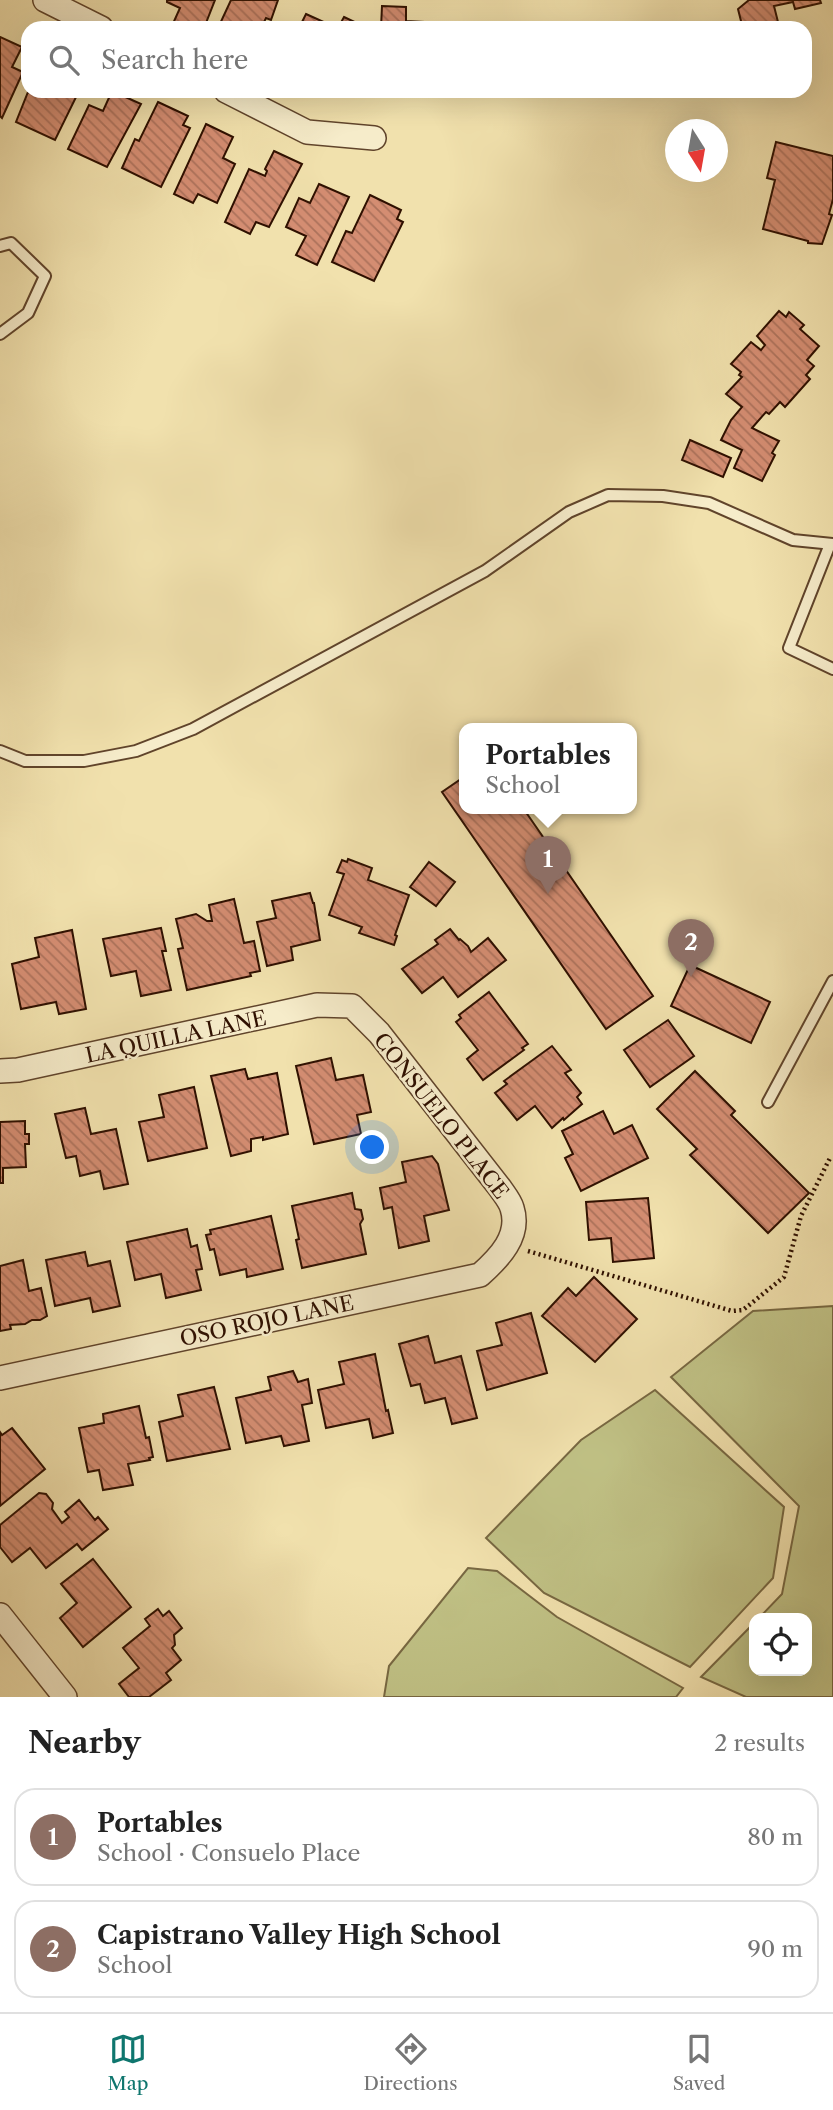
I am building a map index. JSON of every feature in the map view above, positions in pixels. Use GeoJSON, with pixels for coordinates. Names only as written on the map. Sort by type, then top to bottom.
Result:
{"type":"FeatureCollection","features":[{"type":"Feature","properties":{"kind":"street"},"geometry":{"type":"LineString","coordinates":[[45,0],[87,21]]}},
{"type":"Feature","properties":{"kind":"street"},"geometry":{"type":"LineString","coordinates":[[240,98],[307,132],[374,138]]}},
{"type":"Feature","properties":{"kind":"street","name":"LA QUILLA LANE"},"geometry":{"type":"LineString","coordinates":[[0,1071],[18,1070],[317,1005],[352,1006]]}},
{"type":"Feature","properties":{"kind":"street","name":"CONSUELO PLACE"},"geometry":{"type":"LineString","coordinates":[[352,1006],[379,1032],[500,1188],[512,1208],[510,1239]]}},
{"type":"Feature","properties":{"kind":"street","name":"OSO ROJO LANE"},"geometry":{"type":"LineString","coordinates":[[0,1378],[480,1275],[501,1255],[510,1239]]}},
{"type":"Feature","properties":{"kind":"street"},"geometry":{"type":"LineString","coordinates":[[0,1615],[65,1697]]}},
{"type":"Feature","properties":{"kind":"lane"},"geometry":{"type":"LineString","coordinates":[[0,246],[11,243],[45,276],[28,313],[0,334]]}},
{"type":"Feature","properties":{"kind":"lane"},"geometry":{"type":"LineString","coordinates":[[0,751],[25,761],[84,761],[136,751],[192,729],[485,571],[569,512],[608,495],[663,496],[709,503],[793,540],[832,544],[789,648],[833,669]]}},
{"type":"Feature","properties":{"kind":"lane"},"geometry":{"type":"LineString","coordinates":[[768,1102],[833,981]]}},
{"type":"Feature","properties":{"kind":"path"},"geometry":{"type":"LineString","coordinates":[[510,1239],[732,1311],[743,1310],[783,1277],[801,1216],[831,1156]]}},
{"type":"Feature","properties":{"kind":"green space"},"geometry":{"type":"Polygon","coordinates":[[[833,1306],[833,1697],[746,1697],[701,1677],[749,1628],[749,1676],[812,1676],[812,1613],[764,1613],[782,1594],[799,1506],[671,1377],[753,1311],[833,1306]]]}},
{"type":"Feature","properties":{"kind":"green space"},"geometry":{"type":"Polygon","coordinates":[[[655,1390],[784,1507],[773,1578],[690,1667],[544,1593],[486,1538],[581,1440],[655,1390]]]}},
{"type":"Feature","properties":{"kind":"green space"},"geometry":{"type":"Polygon","coordinates":[[[468,1568],[497,1571],[557,1617],[683,1688],[676,1697],[384,1697],[389,1666],[468,1568]]]}},
{"type":"Feature","properties":{"kind":"building"},"geometry":{"type":"Polygon","coordinates":[[[215,0],[207,21],[174,21],[180,8],[167,2],[215,0]]]}},
{"type":"Feature","properties":{"kind":"building"},"geometry":{"type":"Polygon","coordinates":[[[231,0],[278,0],[271,20],[266,18],[264,21],[221,21],[231,0]]]}},
{"type":"Feature","properties":{"kind":"building"},"geometry":{"type":"Polygon","coordinates":[[[749,0],[820,0],[821,3],[795,9],[793,2],[774,6],[778,21],[741,21],[738,9],[749,0]]]}},
{"type":"Feature","properties":{"kind":"building"},"geometry":{"type":"Polygon","coordinates":[[[382,6],[406,7],[406,21],[381,21],[382,6]]]}},
{"type":"Feature","properties":{"kind":"building"},"geometry":{"type":"Polygon","coordinates":[[[306,14],[322,21],[302,21],[306,14]]]}},
{"type":"Feature","properties":{"kind":"building"},"geometry":{"type":"Polygon","coordinates":[[[0,37],[21,47],[12,67],[21,71],[21,76],[2,118],[0,37]]]}},
{"type":"Feature","properties":{"kind":"building"},"geometry":{"type":"Polygon","coordinates":[[[26,98],[76,98],[55,140],[16,122],[26,98]]]}},
{"type":"Feature","properties":{"kind":"building"},"geometry":{"type":"Polygon","coordinates":[[[109,98],[128,98],[141,104],[107,167],[68,149],[89,105],[103,111],[109,98]]]}},
{"type":"Feature","properties":{"kind":"building"},"geometry":{"type":"Polygon","coordinates":[[[158,102],[188,116],[183,125],[190,128],[161,187],[122,168],[135,139],[139,141],[158,102]]]}},
{"type":"Feature","properties":{"kind":"building"},"geometry":{"type":"Polygon","coordinates":[[[206,124],[233,137],[223,158],[235,164],[217,203],[198,194],[193,203],[174,194],[206,124]]]}},
{"type":"Feature","properties":{"kind":"building"},"geometry":{"type":"Polygon","coordinates":[[[776,142],[833,156],[833,199],[829,214],[832,215],[822,244],[808,243],[763,229],[775,180],[767,178],[776,142]]]}},
{"type":"Feature","properties":{"kind":"building"},"geometry":{"type":"Polygon","coordinates":[[[274,151],[302,164],[269,227],[256,222],[250,234],[225,222],[249,169],[265,176],[265,169],[274,151]]]}},
{"type":"Feature","properties":{"kind":"building"},"geometry":{"type":"Polygon","coordinates":[[[319,184],[349,197],[317,265],[296,255],[306,236],[286,227],[299,198],[310,203],[319,184]]]}},
{"type":"Feature","properties":{"kind":"building"},"geometry":{"type":"Polygon","coordinates":[[[370,195],[401,210],[397,219],[403,222],[374,281],[332,262],[346,231],[352,233],[370,195]]]}},
{"type":"Feature","properties":{"kind":"building"},"geometry":{"type":"Polygon","coordinates":[[[779,311],[786,317],[789,312],[804,325],[800,329],[819,346],[807,360],[814,366],[806,375],[810,379],[785,407],[780,402],[769,414],[766,412],[752,428],[779,441],[762,481],[734,468],[742,450],[721,440],[731,420],[742,407],[726,394],[742,377],[739,375],[741,372],[731,364],[751,342],[761,350],[765,345],[757,336],[779,311]]]}},
{"type":"Feature","properties":{"kind":"building"},"geometry":{"type":"Polygon","coordinates":[[[690,440],[731,458],[723,477],[682,460],[690,440]]]}},
{"type":"Feature","properties":{"kind":"building"},"geometry":{"type":"Polygon","coordinates":[[[459,780],[459,814],[527,814],[653,996],[606,1029],[442,792],[459,780]]]}},
{"type":"Feature","properties":{"kind":"building"},"geometry":{"type":"Polygon","coordinates":[[[348,859],[372,868],[368,880],[409,895],[394,945],[359,933],[362,927],[329,915],[344,874],[337,872],[342,860],[347,862],[348,859]]]}},
{"type":"Feature","properties":{"kind":"building"},"geometry":{"type":"Polygon","coordinates":[[[429,862],[455,882],[436,906],[410,887],[429,862]]]}},
{"type":"Feature","properties":{"kind":"building"},"geometry":{"type":"Polygon","coordinates":[[[310,893],[320,940],[291,947],[293,960],[267,966],[257,922],[276,918],[272,901],[310,893]]]}},
{"type":"Feature","properties":{"kind":"building"},"geometry":{"type":"Polygon","coordinates":[[[234,899],[244,943],[254,941],[260,971],[250,973],[251,976],[187,990],[178,949],[183,948],[176,919],[196,914],[212,921],[209,905],[234,899]]]}},
{"type":"Feature","properties":{"kind":"building"},"geometry":{"type":"Polygon","coordinates":[[[161,928],[166,951],[162,951],[171,990],[141,996],[136,971],[111,976],[103,939],[161,928]]]}},
{"type":"Feature","properties":{"kind":"building"},"geometry":{"type":"Polygon","coordinates":[[[450,929],[471,952],[488,938],[506,960],[458,997],[443,977],[422,993],[402,969],[438,944],[435,940],[450,929]]]}},
{"type":"Feature","properties":{"kind":"building"},"geometry":{"type":"Polygon","coordinates":[[[72,930],[86,1009],[59,1014],[56,1002],[21,1009],[12,964],[39,957],[35,938],[72,930]]]}},
{"type":"Feature","properties":{"kind":"building"},"geometry":{"type":"Polygon","coordinates":[[[690,965],[770,1002],[751,1043],[671,1006],[690,965]]]}},
{"type":"Feature","properties":{"kind":"building"},"geometry":{"type":"Polygon","coordinates":[[[489,992],[528,1044],[522,1048],[524,1050],[483,1080],[467,1059],[478,1050],[456,1022],[461,1018],[459,1015],[489,992]]]}},
{"type":"Feature","properties":{"kind":"building"},"geometry":{"type":"Polygon","coordinates":[[[668,1020],[694,1056],[650,1087],[624,1050],[668,1020]]]}},
{"type":"Feature","properties":{"kind":"building"},"geometry":{"type":"Polygon","coordinates":[[[552,1046],[571,1070],[565,1073],[581,1093],[577,1097],[582,1104],[552,1128],[535,1106],[517,1120],[495,1093],[507,1084],[504,1081],[552,1046]]]}},
{"type":"Feature","properties":{"kind":"building"},"geometry":{"type":"Polygon","coordinates":[[[331,1058],[336,1080],[363,1075],[371,1112],[357,1115],[361,1134],[314,1144],[296,1066],[331,1058]]]}},
{"type":"Feature","properties":{"kind":"building"},"geometry":{"type":"Polygon","coordinates":[[[245,1069],[248,1079],[277,1073],[288,1134],[263,1140],[263,1137],[251,1139],[251,1151],[231,1156],[211,1076],[245,1069]]]}},
{"type":"Feature","properties":{"kind":"building"},"geometry":{"type":"Polygon","coordinates":[[[695,1071],[735,1111],[731,1115],[809,1193],[768,1233],[690,1155],[697,1149],[657,1109],[695,1071]]]}},
{"type":"Feature","properties":{"kind":"building"},"geometry":{"type":"Polygon","coordinates":[[[194,1087],[207,1148],[148,1161],[139,1122],[164,1117],[159,1095],[194,1087]]]}},
{"type":"Feature","properties":{"kind":"building"},"geometry":{"type":"Polygon","coordinates":[[[85,1108],[91,1134],[116,1129],[128,1184],[104,1189],[100,1171],[80,1176],[76,1156],[66,1158],[55,1114],[85,1108]]]}},
{"type":"Feature","properties":{"kind":"building"},"geometry":{"type":"Polygon","coordinates":[[[603,1111],[614,1134],[632,1125],[648,1158],[581,1191],[565,1158],[573,1154],[562,1131],[603,1111]]]}},
{"type":"Feature","properties":{"kind":"building"},"geometry":{"type":"Polygon","coordinates":[[[25,1121],[25,1134],[29,1134],[29,1144],[25,1144],[26,1167],[3,1168],[3,1183],[0,1183],[0,1122],[25,1121]]]}},
{"type":"Feature","properties":{"kind":"building"},"geometry":{"type":"Polygon","coordinates":[[[432,1156],[438,1164],[449,1210],[424,1216],[429,1241],[399,1248],[392,1207],[384,1209],[380,1188],[406,1182],[402,1162],[432,1156]]]}},
{"type":"Feature","properties":{"kind":"building"},"geometry":{"type":"Polygon","coordinates":[[[352,1193],[355,1209],[361,1210],[363,1219],[360,1224],[366,1254],[302,1268],[292,1206],[352,1193]]]}},
{"type":"Feature","properties":{"kind":"building"},"geometry":{"type":"Polygon","coordinates":[[[648,1198],[654,1258],[613,1262],[611,1238],[589,1240],[586,1202],[648,1198]]]}},
{"type":"Feature","properties":{"kind":"building"},"geometry":{"type":"Polygon","coordinates":[[[271,1216],[283,1269],[247,1277],[246,1269],[220,1275],[214,1249],[210,1250],[206,1235],[211,1234],[210,1230],[271,1216]]]}},
{"type":"Feature","properties":{"kind":"building"},"geometry":{"type":"Polygon","coordinates":[[[187,1229],[191,1247],[197,1245],[202,1269],[196,1270],[201,1290],[166,1298],[161,1274],[135,1280],[127,1242],[187,1229]]]}},
{"type":"Feature","properties":{"kind":"building"},"geometry":{"type":"Polygon","coordinates":[[[85,1252],[88,1266],[110,1261],[120,1306],[93,1312],[90,1298],[55,1306],[46,1260],[85,1252]]]}},
{"type":"Feature","properties":{"kind":"building"},"geometry":{"type":"Polygon","coordinates":[[[23,1260],[29,1291],[41,1288],[47,1316],[25,1324],[10,1325],[11,1329],[0,1331],[0,1266],[23,1260]]]}},
{"type":"Feature","properties":{"kind":"building"},"geometry":{"type":"Polygon","coordinates":[[[594,1277],[637,1319],[595,1362],[542,1316],[568,1288],[576,1296],[594,1277]]]}},
{"type":"Feature","properties":{"kind":"building"},"geometry":{"type":"Polygon","coordinates":[[[531,1313],[547,1373],[487,1390],[477,1351],[502,1345],[496,1323],[531,1313]]]}},
{"type":"Feature","properties":{"kind":"building"},"geometry":{"type":"Polygon","coordinates":[[[428,1336],[435,1363],[461,1356],[477,1418],[452,1424],[445,1398],[425,1403],[420,1384],[411,1386],[399,1344],[428,1336]]]}},
{"type":"Feature","properties":{"kind":"building"},"geometry":{"type":"Polygon","coordinates":[[[375,1354],[393,1433],[373,1438],[369,1419],[326,1428],[318,1390],[344,1384],[339,1362],[375,1354]]]}},
{"type":"Feature","properties":{"kind":"building"},"geometry":{"type":"Polygon","coordinates":[[[293,1371],[298,1382],[308,1379],[312,1403],[302,1405],[309,1441],[284,1446],[281,1436],[246,1443],[236,1398],[271,1390],[268,1377],[293,1371]]]}},
{"type":"Feature","properties":{"kind":"building"},"geometry":{"type":"Polygon","coordinates":[[[214,1387],[230,1449],[167,1461],[159,1422],[183,1416],[178,1395],[214,1387]]]}},
{"type":"Feature","properties":{"kind":"building"},"geometry":{"type":"Polygon","coordinates":[[[139,1406],[153,1457],[128,1464],[133,1485],[103,1490],[99,1470],[88,1472],[79,1428],[104,1423],[103,1414],[139,1406]]]}},
{"type":"Feature","properties":{"kind":"building"},"geometry":{"type":"Polygon","coordinates":[[[12,1428],[45,1469],[0,1506],[0,1432],[2,1435],[12,1428]]]}},
{"type":"Feature","properties":{"kind":"building"},"geometry":{"type":"Polygon","coordinates":[[[39,1493],[46,1494],[53,1503],[52,1509],[62,1523],[69,1517],[65,1512],[79,1500],[95,1520],[98,1517],[108,1529],[82,1550],[77,1544],[46,1568],[30,1548],[12,1562],[0,1547],[0,1525],[39,1493]]]}},
{"type":"Feature","properties":{"kind":"building"},"geometry":{"type":"Polygon","coordinates":[[[93,1559],[131,1607],[83,1647],[60,1618],[77,1603],[61,1584],[93,1559]]]}},
{"type":"Feature","properties":{"kind":"building"},"geometry":{"type":"Polygon","coordinates":[[[158,1609],[163,1616],[169,1611],[182,1628],[174,1635],[175,1645],[172,1648],[181,1660],[166,1673],[171,1680],[149,1697],[129,1697],[119,1684],[139,1668],[123,1648],[150,1626],[145,1619],[158,1609]]]}},
{"type":"Feature","properties":{"kind":"place","name":"Portables"},"geometry":{"type":"Point","coordinates":[548,894]}},
{"type":"Feature","properties":{"kind":"place","name":"Capistrano Valley High School"},"geometry":{"type":"Point","coordinates":[691,977]}}]}
